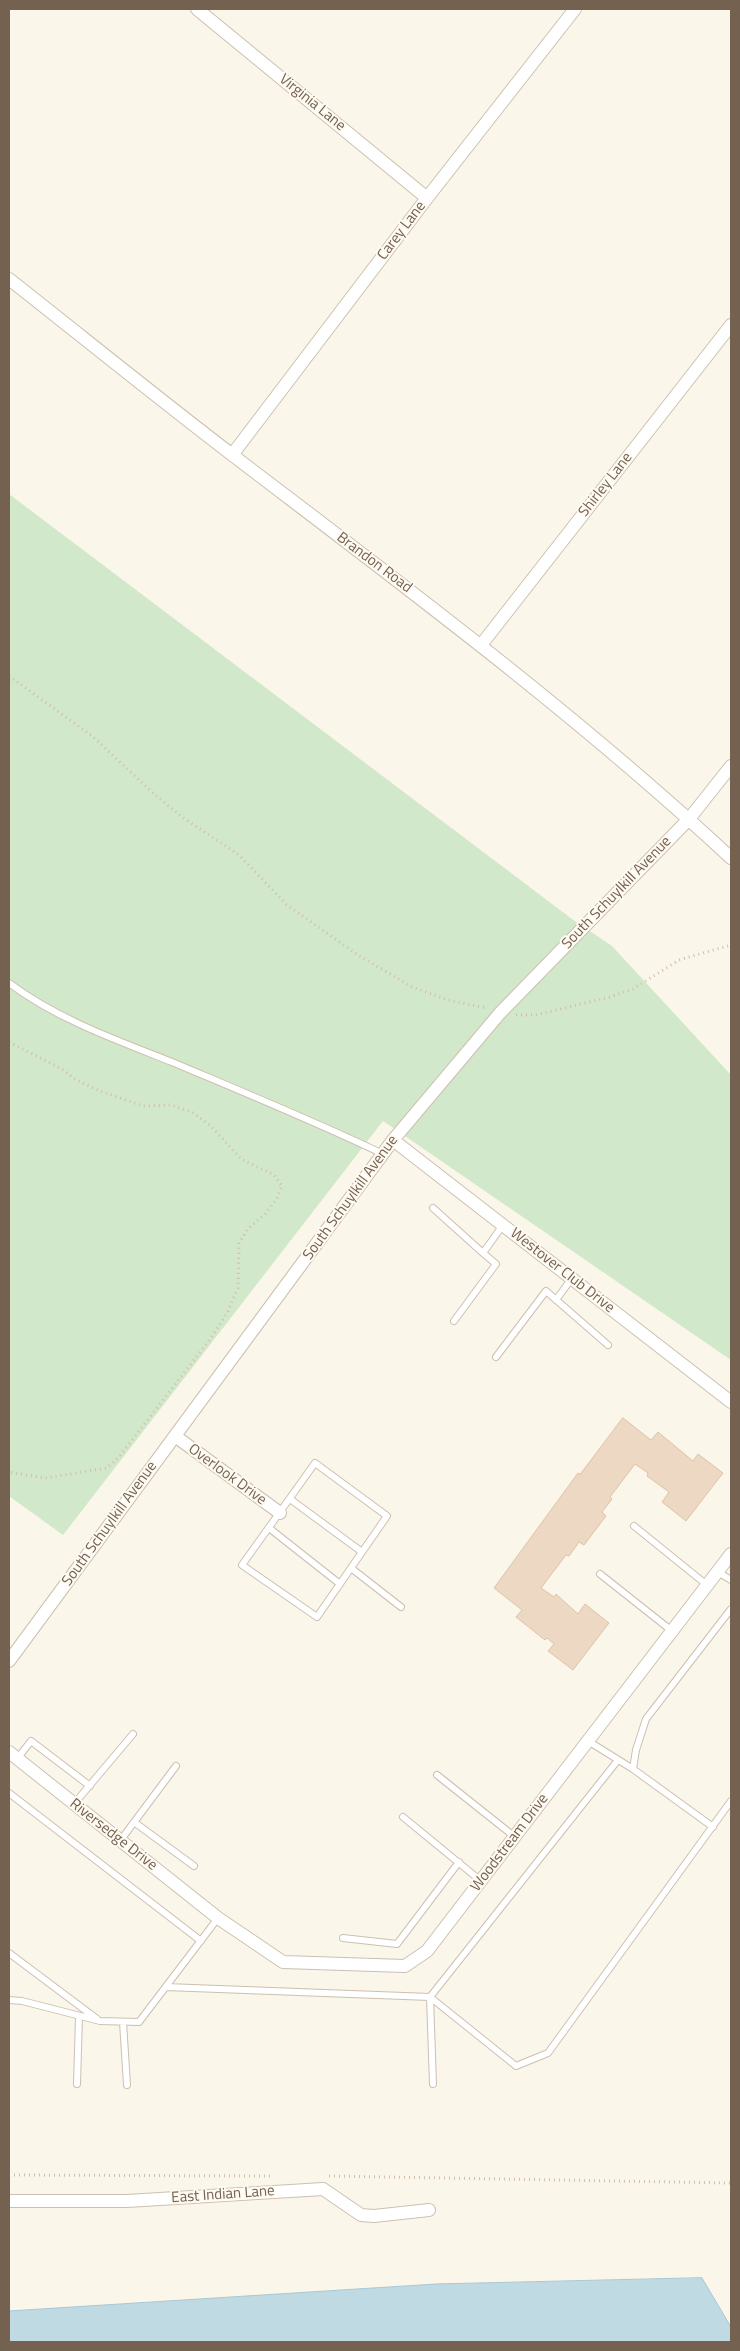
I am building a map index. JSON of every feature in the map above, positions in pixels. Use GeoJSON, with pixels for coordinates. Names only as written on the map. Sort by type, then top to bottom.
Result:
{"type":"FeatureCollection","features":[{"type":"Feature","properties":{"kind":"street","name":"Virginia Lane"},"geometry":{"type":"LineString","coordinates":[[197,9],[427,198]]}},
{"type":"Feature","properties":{"kind":"street","name":"Carey Lane"},"geometry":{"type":"LineString","coordinates":[[232,455],[427,198],[575,9]]}},
{"type":"Feature","properties":{"kind":"street","name":"Brandon Road"},"geometry":{"type":"LineString","coordinates":[[9,279],[232,455],[481,645],[689,819],[731,858]]}},
{"type":"Feature","properties":{"kind":"street","name":"Shirley Lane"},"geometry":{"type":"LineString","coordinates":[[481,645],[731,325]]}},
{"type":"Feature","properties":{"kind":"street","name":"South Schuylkill Avenue"},"geometry":{"type":"LineString","coordinates":[[9,1661],[393,1140],[501,1012],[689,819],[731,766]]}},
{"type":"Feature","properties":{"kind":"street","name":"Westover Club Drive"},"geometry":{"type":"LineString","coordinates":[[393,1140],[731,1402]]}},
{"type":"Feature","properties":{"kind":"street","name":"Overlook Drive"},"geometry":{"type":"LineString","coordinates":[[175,1436],[280,1513]]}},
{"type":"Feature","properties":{"kind":"street","name":"Woodstream Drive"},"geometry":{"type":"LineString","coordinates":[[218,1918],[283,1962],[405,1966],[427,1951],[731,1554]]}},
{"type":"Feature","properties":{"kind":"street","name":"Riversedge Drive"},"geometry":{"type":"LineString","coordinates":[[13,1756],[218,1918]]}},
{"type":"Feature","properties":{"kind":"street","name":"East Indian Lane"},"geometry":{"type":"LineString","coordinates":[[9,2201],[127,2201],[323,2189],[361,2215],[374,2216],[429,2210]]}},
{"type":"Feature","properties":{"kind":"lane"},"geometry":{"type":"LineString","coordinates":[[9,983],[36,1003],[123,1042],[307,1118],[383,1154]]}},
{"type":"Feature","properties":{"kind":"lane"},"geometry":{"type":"LineString","coordinates":[[433,1208],[496,1264],[454,1322]]}},
{"type":"Feature","properties":{"kind":"lane"},"geometry":{"type":"LineString","coordinates":[[482,1253],[503,1225]]}},
{"type":"Feature","properties":{"kind":"lane"},"geometry":{"type":"LineString","coordinates":[[556,1300],[572,1278]]}},
{"type":"Feature","properties":{"kind":"lane"},"geometry":{"type":"LineString","coordinates":[[496,1357],[546,1291],[608,1345]]}},
{"type":"Feature","properties":{"kind":"lane"},"geometry":{"type":"LineString","coordinates":[[315,1463],[387,1516],[318,1617],[242,1565],[280,1513],[315,1463]]}},
{"type":"Feature","properties":{"kind":"lane"},"geometry":{"type":"LineString","coordinates":[[290,1499],[362,1552]]}},
{"type":"Feature","properties":{"kind":"lane"},"geometry":{"type":"LineString","coordinates":[[634,1526],[708,1585]]}},
{"type":"Feature","properties":{"kind":"lane"},"geometry":{"type":"LineString","coordinates":[[269,1528],[340,1584]]}},
{"type":"Feature","properties":{"kind":"lane"},"geometry":{"type":"LineString","coordinates":[[351,1568],[401,1607]]}},
{"type":"Feature","properties":{"kind":"lane"},"geometry":{"type":"LineString","coordinates":[[718,1572],[731,1580]]}},
{"type":"Feature","properties":{"kind":"lane"},"geometry":{"type":"LineString","coordinates":[[600,1574],[672,1631]]}},
{"type":"Feature","properties":{"kind":"lane"},"geometry":{"type":"LineString","coordinates":[[633,1769],[636,1750],[646,1719],[731,1609]]}},
{"type":"Feature","properties":{"kind":"lane"},"geometry":{"type":"LineString","coordinates":[[74,1804],[133,1734]]}},
{"type":"Feature","properties":{"kind":"lane"},"geometry":{"type":"LineString","coordinates":[[588,1741],[633,1769],[713,1827]]}},
{"type":"Feature","properties":{"kind":"lane"},"geometry":{"type":"LineString","coordinates":[[13,1756],[31,1742],[90,1786]]}},
{"type":"Feature","properties":{"kind":"lane"},"geometry":{"type":"LineString","coordinates":[[433,2084],[430,1997],[618,1760]]}},
{"type":"Feature","properties":{"kind":"lane"},"geometry":{"type":"LineString","coordinates":[[120,1841],[176,1766]]}},
{"type":"Feature","properties":{"kind":"lane"},"geometry":{"type":"LineString","coordinates":[[437,1775],[515,1837]]}},
{"type":"Feature","properties":{"kind":"lane"},"geometry":{"type":"LineString","coordinates":[[9,1793],[201,1941]]}},
{"type":"Feature","properties":{"kind":"lane"},"geometry":{"type":"LineString","coordinates":[[166,1987],[430,1997],[516,2066],[548,2052],[731,1801]]}},
{"type":"Feature","properties":{"kind":"lane"},"geometry":{"type":"LineString","coordinates":[[403,1817],[481,1880]]}},
{"type":"Feature","properties":{"kind":"lane"},"geometry":{"type":"LineString","coordinates":[[134,1822],[194,1866]]}},
{"type":"Feature","properties":{"kind":"lane"},"geometry":{"type":"LineString","coordinates":[[343,1938],[398,1944],[459,1862]]}},
{"type":"Feature","properties":{"kind":"lane"},"geometry":{"type":"LineString","coordinates":[[9,2000],[49,2007],[100,2021],[139,2022],[218,1918]]}},
{"type":"Feature","properties":{"kind":"lane"},"geometry":{"type":"LineString","coordinates":[[9,1953],[100,2021]]}},
{"type":"Feature","properties":{"kind":"lane"},"geometry":{"type":"LineString","coordinates":[[77,2084],[79,2016]]}},
{"type":"Feature","properties":{"kind":"lane"},"geometry":{"type":"LineString","coordinates":[[123,2022],[127,2085]]}},
{"type":"Feature","properties":{"kind":"path"},"geometry":{"type":"LineString","coordinates":[[9,676],[92,736],[153,793],[182,817],[240,855],[288,904],[358,955],[412,988],[448,1000],[518,1016],[536,1015],[610,997],[633,989],[679,960],[731,945]]}},
{"type":"Feature","properties":{"kind":"path"},"geometry":{"type":"LineString","coordinates":[[9,1042],[62,1069],[76,1080],[100,1091],[143,1106],[171,1105],[192,1112],[211,1126],[241,1159],[274,1175],[282,1186],[277,1198],[265,1214],[247,1230],[239,1243],[238,1288],[228,1313],[211,1338],[119,1457],[107,1468],[45,1478],[9,1472]]}},
{"type":"Feature","properties":{"kind":"path"},"geometry":{"type":"LineString","coordinates":[[9,2175],[276,2176]]}},
{"type":"Feature","properties":{"kind":"path"},"geometry":{"type":"LineString","coordinates":[[324,2176],[731,2184]]}},
{"type":"Feature","properties":{"kind":"green space"},"geometry":{"type":"Polygon","coordinates":[[[9,494],[572,919],[612,946],[731,1075],[731,1360],[383,1121],[63,1535],[9,1496],[9,494]]]}},
{"type":"Feature","properties":{"kind":"water"},"geometry":{"type":"Polygon","coordinates":[[[702,2278],[731,2327],[731,2342],[9,2342],[9,2311],[436,2284],[702,2278]]]}},
{"type":"Feature","properties":{"kind":"building"},"geometry":{"type":"Polygon","coordinates":[[[623,1418],[651,1440],[658,1432],[693,1461],[698,1454],[723,1473],[686,1521],[662,1502],[669,1492],[647,1476],[648,1473],[635,1464],[610,1497],[612,1499],[602,1512],[606,1516],[584,1545],[579,1542],[569,1556],[566,1555],[541,1588],[554,1597],[556,1594],[578,1614],[585,1604],[609,1623],[573,1670],[548,1651],[554,1644],[547,1638],[545,1640],[516,1617],[522,1610],[494,1588],[578,1473],[580,1474],[623,1418]]]}}]}
